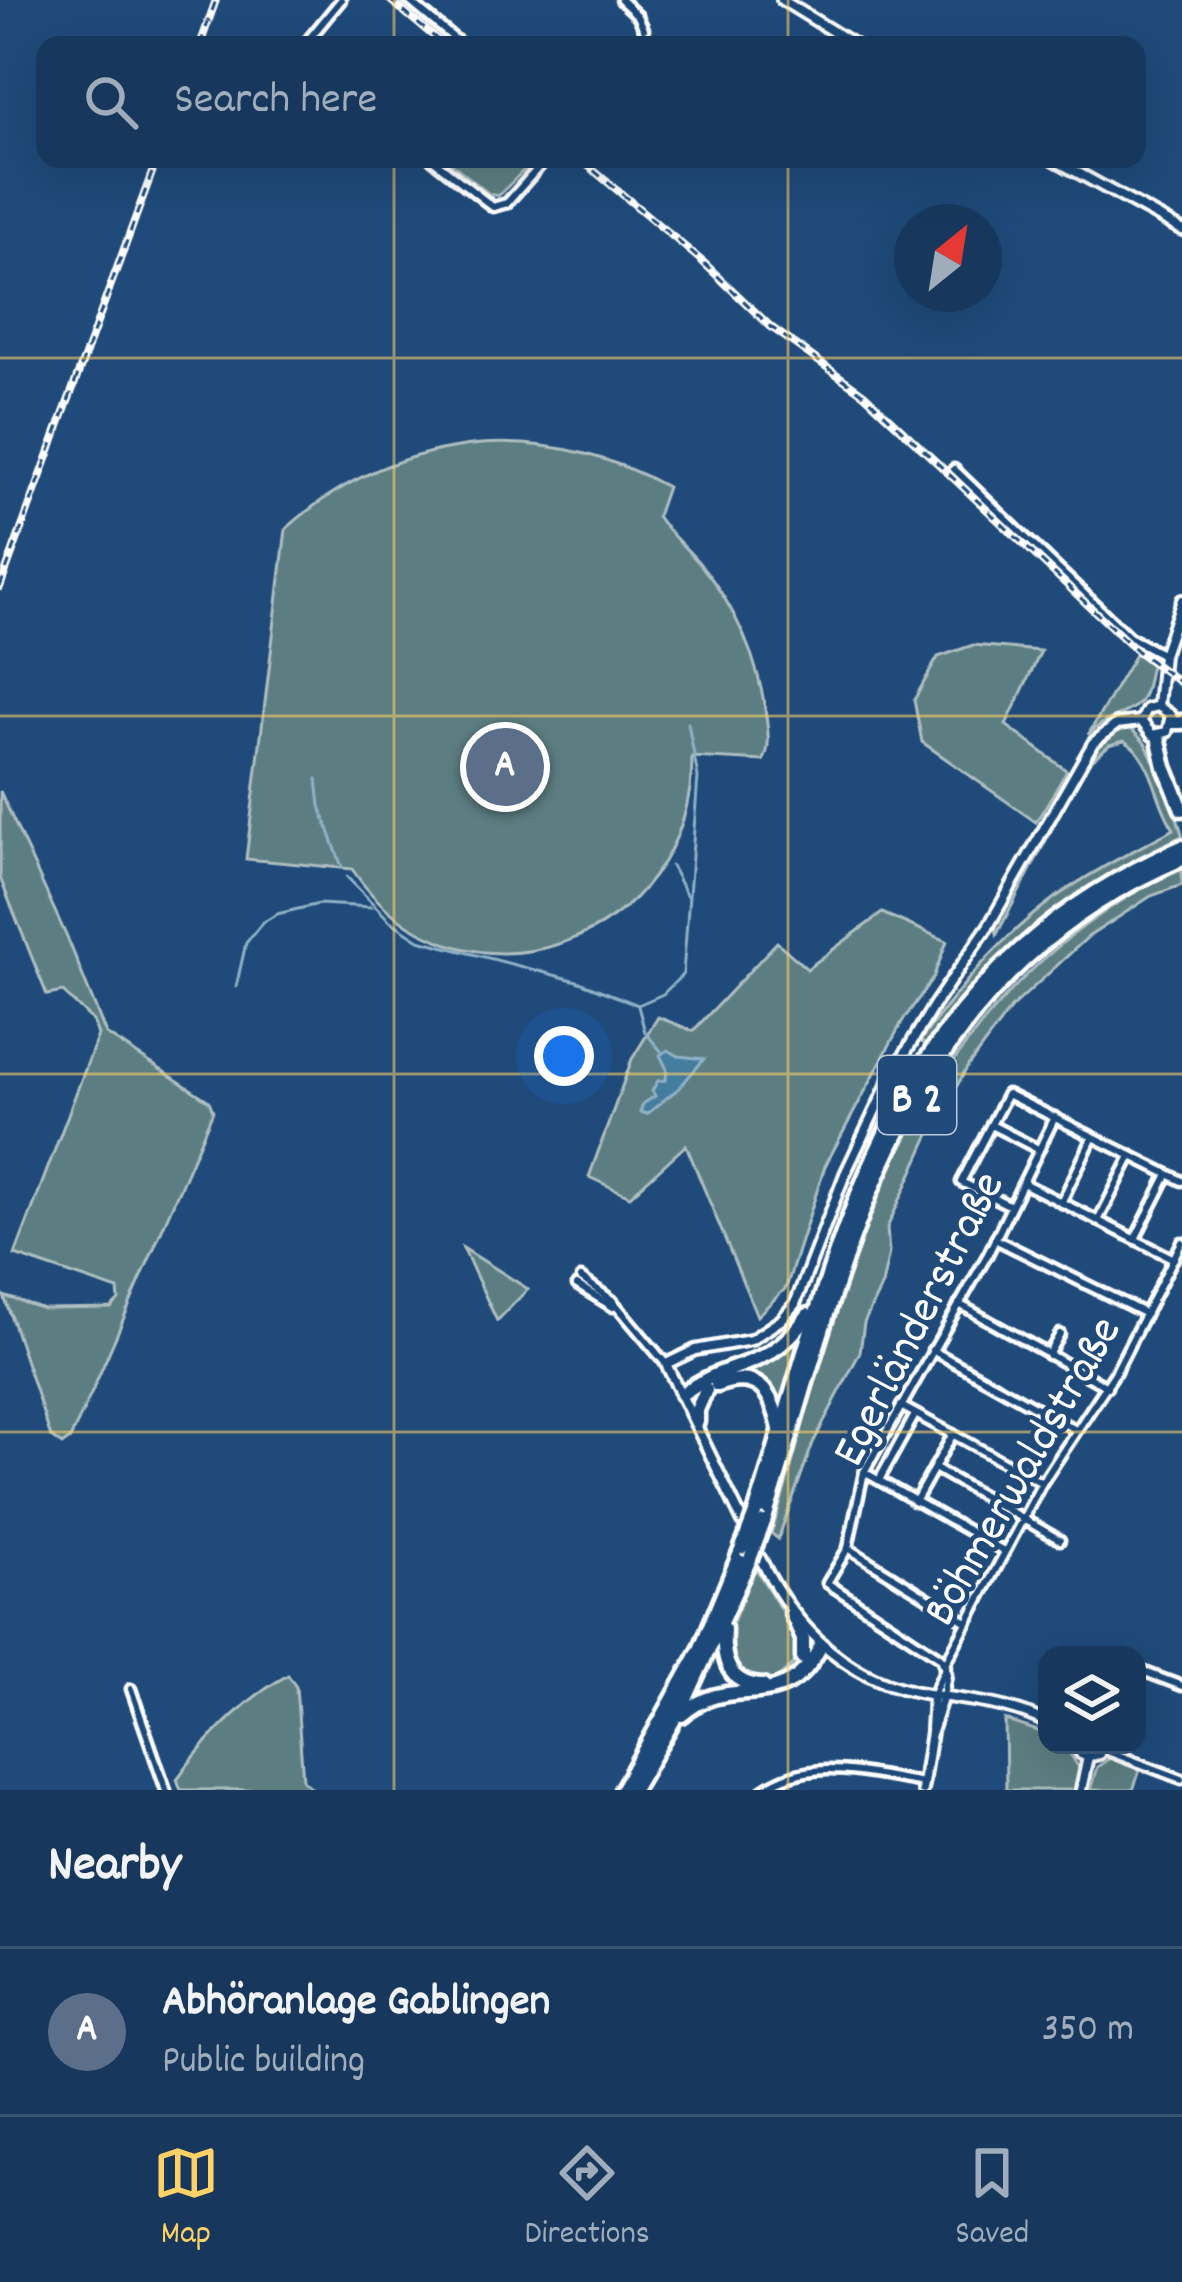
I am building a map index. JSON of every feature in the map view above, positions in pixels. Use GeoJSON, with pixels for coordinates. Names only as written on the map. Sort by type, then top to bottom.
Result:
{"type":"FeatureCollection","features":[{"type":"Feature","properties":{"kind":"highway"},"geometry":{"type":"LineString","coordinates":[[1158,736],[1182,809]]}},
{"type":"Feature","properties":{"kind":"highway","name":"B 2"},"geometry":{"type":"LineString","coordinates":[[633,1790],[673,1724],[725,1620],[750,1555],[780,1431],[847,1215],[916,1077],[959,1014],[1008,960],[1061,915],[1125,874],[1182,847]]}},
{"type":"Feature","properties":{"kind":"highway","name":"B 2"},"geometry":{"type":"LineString","coordinates":[[760,1516],[846,1250],[884,1159],[932,1070],[979,1007],[1057,932],[1120,889],[1182,859]]}},
{"type":"Feature","properties":{"kind":"highway","name":"B 2"},"geometry":{"type":"LineString","coordinates":[[682,1394],[766,1358],[794,1335],[816,1305]]}},
{"type":"Feature","properties":{"kind":"highway"},"geometry":{"type":"LineString","coordinates":[[682,1394],[694,1395],[731,1380],[754,1383],[772,1398],[780,1431]]}},
{"type":"Feature","properties":{"kind":"highway"},"geometry":{"type":"LineString","coordinates":[[697,1422],[706,1390]]}},
{"type":"Feature","properties":{"kind":"highway","name":"B 2"},"geometry":{"type":"LineString","coordinates":[[622,1790],[750,1555]]}},
{"type":"Feature","properties":{"kind":"highway"},"geometry":{"type":"LineString","coordinates":[[792,1614],[803,1639],[803,1658]]}},
{"type":"Feature","properties":{"kind":"highway"},"geometry":{"type":"LineString","coordinates":[[725,1620],[725,1660],[731,1673],[745,1683],[762,1686],[780,1681],[820,1645]]}},
{"type":"Feature","properties":{"kind":"highway","name":"B 2"},"geometry":{"type":"LineString","coordinates":[[673,1724],[711,1695],[763,1693],[784,1686],[820,1645]]}},
{"type":"Feature","properties":{"kind":"street"},"geometry":{"type":"LineString","coordinates":[[314,36],[341,0]]}},
{"type":"Feature","properties":{"kind":"street"},"geometry":{"type":"LineString","coordinates":[[408,0],[451,36]]}},
{"type":"Feature","properties":{"kind":"street"},"geometry":{"type":"LineString","coordinates":[[620,0],[638,16],[644,29]]}},
{"type":"Feature","properties":{"kind":"street"},"geometry":{"type":"LineString","coordinates":[[782,0],[840,36]]}},
{"type":"Feature","properties":{"kind":"street"},"geometry":{"type":"LineString","coordinates":[[443,168],[493,207],[507,203],[538,168]]}},
{"type":"Feature","properties":{"kind":"street"},"geometry":{"type":"LineString","coordinates":[[1068,168],[1182,230]]}},
{"type":"Feature","properties":{"kind":"street"},"geometry":{"type":"LineString","coordinates":[[954,469],[1129,637],[1163,655]]}},
{"type":"Feature","properties":{"kind":"street"},"geometry":{"type":"LineString","coordinates":[[1158,706],[1163,655],[1182,600]]}},
{"type":"Feature","properties":{"kind":"street"},"geometry":{"type":"LineString","coordinates":[[1158,706],[1177,722],[1158,736],[1145,730],[1142,721],[1147,709],[1158,706]]}},
{"type":"Feature","properties":{"kind":"street"},"geometry":{"type":"LineString","coordinates":[[666,1364],[695,1350],[751,1340],[791,1309],[851,1160],[910,1042],[989,925],[1093,743],[1118,724],[1142,721]]}},
{"type":"Feature","properties":{"kind":"street"},"geometry":{"type":"LineString","coordinates":[[1011,1206],[961,1182],[1007,1094],[1182,1180]]}},
{"type":"Feature","properties":{"kind":"street","name":"Egerländerstraße"},"geometry":{"type":"LineString","coordinates":[[946,1665],[826,1583],[848,1548],[864,1472],[994,1239],[1054,1118]]}},
{"type":"Feature","properties":{"kind":"street","name":"Egerländerstraße"},"geometry":{"type":"LineString","coordinates":[[991,1125],[1039,1149]]}},
{"type":"Feature","properties":{"kind":"street"},"geometry":{"type":"LineString","coordinates":[[1061,1203],[1094,1137]]}},
{"type":"Feature","properties":{"kind":"street"},"geometry":{"type":"LineString","coordinates":[[1098,1221],[1131,1156]]}},
{"type":"Feature","properties":{"kind":"street"},"geometry":{"type":"LineString","coordinates":[[1135,1240],[1168,1174]]}},
{"type":"Feature","properties":{"kind":"street"},"geometry":{"type":"LineString","coordinates":[[1022,1183],[1174,1259]]}},
{"type":"Feature","properties":{"kind":"street"},"geometry":{"type":"LineString","coordinates":[[994,1239],[1146,1315]]}},
{"type":"Feature","properties":{"kind":"street","name":"Böhmerwaldstraße"},"geometry":{"type":"LineString","coordinates":[[938,1696],[965,1621],[1042,1483],[1107,1387],[1182,1242]]}},
{"type":"Feature","properties":{"kind":"street"},"geometry":{"type":"LineString","coordinates":[[579,1281],[601,1290],[666,1364],[743,1522]]}},
{"type":"Feature","properties":{"kind":"street"},"geometry":{"type":"LineString","coordinates":[[958,1304],[1107,1387]]}},
{"type":"Feature","properties":{"kind":"street"},"geometry":{"type":"LineString","coordinates":[[1048,1355],[1060,1334]]}},
{"type":"Feature","properties":{"kind":"street"},"geometry":{"type":"LineString","coordinates":[[932,1350],[1077,1431]]}},
{"type":"Feature","properties":{"kind":"street"},"geometry":{"type":"LineString","coordinates":[[901,1406],[1042,1483]]}},
{"type":"Feature","properties":{"kind":"street"},"geometry":{"type":"LineString","coordinates":[[879,1480],[916,1414]]}},
{"type":"Feature","properties":{"kind":"street"},"geometry":{"type":"LineString","coordinates":[[915,1502],[952,1434]]}},
{"type":"Feature","properties":{"kind":"street"},"geometry":{"type":"LineString","coordinates":[[876,1450],[891,1459]]}},
{"type":"Feature","properties":{"kind":"street"},"geometry":{"type":"LineString","coordinates":[[934,1468],[1060,1540]]}},
{"type":"Feature","properties":{"kind":"street"},"geometry":{"type":"LineString","coordinates":[[864,1472],[1004,1551]]}},
{"type":"Feature","properties":{"kind":"street"},"geometry":{"type":"LineString","coordinates":[[848,1548],[965,1621]]}},
{"type":"Feature","properties":{"kind":"street"},"geometry":{"type":"LineString","coordinates":[[750,1555],[820,1645],[870,1677],[938,1696],[1002,1705],[1038,1719]]}},
{"type":"Feature","properties":{"kind":"street"},"geometry":{"type":"LineString","coordinates":[[1146,1672],[1182,1686]]}},
{"type":"Feature","properties":{"kind":"street"},"geometry":{"type":"LineString","coordinates":[[131,1688],[166,1790]]}},
{"type":"Feature","properties":{"kind":"street"},"geometry":{"type":"LineString","coordinates":[[763,1790],[782,1777],[823,1768],[923,1786],[938,1696]]}},
{"type":"Feature","properties":{"kind":"street"},"geometry":{"type":"LineString","coordinates":[[1082,1754],[1097,1754]]}},
{"type":"Feature","properties":{"kind":"street"},"geometry":{"type":"LineString","coordinates":[[1119,1754],[1182,1780]]}},
{"type":"Feature","properties":{"kind":"street"},"geometry":{"type":"LineString","coordinates":[[1081,1790],[1088,1757]]}},
{"type":"Feature","properties":{"kind":"green space"},"geometry":{"type":"Polygon","coordinates":[[[457,168],[526,168],[498,196],[457,168]]]}},
{"type":"Feature","properties":{"kind":"green space"},"geometry":{"type":"Polygon","coordinates":[[[481,444],[577,452],[623,466],[667,487],[657,516],[713,581],[735,616],[758,675],[768,734],[763,761],[692,757],[682,822],[654,876],[613,917],[562,943],[507,953],[450,945],[397,918],[352,869],[246,859],[286,529],[329,496],[376,470],[427,453],[481,444]]]}},
{"type":"Feature","properties":{"kind":"green space"},"geometry":{"type":"Polygon","coordinates":[[[973,645],[1041,651],[1006,725],[1067,771],[1036,822],[922,742],[914,700],[938,657],[973,645]]]}},
{"type":"Feature","properties":{"kind":"green space"},"geometry":{"type":"Polygon","coordinates":[[[1136,653],[1151,665],[1142,699],[1088,735],[1136,653]]]}},
{"type":"Feature","properties":{"kind":"green space"},"geometry":{"type":"Polygon","coordinates":[[[1130,728],[1153,760],[1182,836],[1106,876],[1039,923],[980,979],[926,1045],[920,1041],[965,984],[1034,914],[1082,880],[1174,829],[1142,757],[1124,741],[1109,745],[1085,766],[997,934],[992,929],[1095,746],[1111,731],[1130,728]]]}},
{"type":"Feature","properties":{"kind":"green space"},"geometry":{"type":"Polygon","coordinates":[[[0,791],[106,1034],[209,1101],[213,1111],[92,1392],[70,1439],[62,1445],[51,1437],[4,1296],[44,1309],[111,1308],[119,1300],[118,1290],[15,1255],[98,1035],[93,1021],[63,992],[47,995],[0,878],[0,791]]]}},
{"type":"Feature","properties":{"kind":"green space"},"geometry":{"type":"Polygon","coordinates":[[[1182,868],[1182,885],[1151,896],[1088,937],[1011,1008],[968,1066],[887,1228],[889,1253],[882,1285],[864,1323],[860,1352],[813,1443],[778,1539],[771,1533],[845,1280],[884,1184],[945,1073],[1024,977],[1071,936],[1124,899],[1182,868]]]}},
{"type":"Feature","properties":{"kind":"green space"},"geometry":{"type":"Polygon","coordinates":[[[882,913],[947,941],[933,978],[902,1022],[825,1166],[786,1288],[757,1316],[686,1145],[630,1196],[589,1177],[632,1059],[658,1017],[693,1031],[777,942],[807,969],[882,913]]]}},
{"type":"Feature","properties":{"kind":"green space"},"geometry":{"type":"Polygon","coordinates":[[[463,1248],[528,1289],[497,1321],[463,1248]]]}},
{"type":"Feature","properties":{"kind":"green space"},"geometry":{"type":"Polygon","coordinates":[[[800,1331],[779,1414],[771,1392],[720,1381],[705,1387],[800,1331]]]}},
{"type":"Feature","properties":{"kind":"green space"},"geometry":{"type":"Polygon","coordinates":[[[755,1567],[798,1638],[801,1653],[785,1673],[768,1681],[751,1678],[730,1664],[727,1644],[755,1567]]]}},
{"type":"Feature","properties":{"kind":"green space"},"geometry":{"type":"Polygon","coordinates":[[[288,1675],[296,1687],[303,1780],[314,1790],[181,1790],[177,1779],[213,1735],[288,1675]]]}},
{"type":"Feature","properties":{"kind":"green space"},"geometry":{"type":"Polygon","coordinates":[[[1005,1720],[1038,1731],[1038,1754],[1070,1754],[1080,1770],[1074,1790],[1006,1790],[1005,1720]]]}},
{"type":"Feature","properties":{"kind":"green space"},"geometry":{"type":"Polygon","coordinates":[[[1110,1758],[1140,1770],[1133,1790],[1090,1790],[1097,1767],[1110,1758]]]}},
{"type":"Feature","properties":{"kind":"water"},"geometry":{"type":"Polygon","coordinates":[[[668,1050],[704,1059],[679,1088],[647,1114],[640,1112],[655,1096],[652,1091],[658,1081],[666,1080],[660,1055],[668,1050]]]}},
{"type":"Feature","properties":{"kind":"waterway"},"geometry":{"type":"LineString","coordinates":[[347,877],[390,921],[419,940],[577,981],[638,1005],[663,994],[683,974],[698,777],[688,723]]}},
{"type":"Feature","properties":{"kind":"waterway"},"geometry":{"type":"LineString","coordinates":[[317,779],[320,806],[342,867]]}},
{"type":"Feature","properties":{"kind":"waterway"},"geometry":{"type":"LineString","coordinates":[[671,866],[687,896]]}},
{"type":"Feature","properties":{"kind":"waterway"},"geometry":{"type":"LineString","coordinates":[[236,987],[246,943],[262,923],[277,914],[319,904],[371,907]]}},
{"type":"Feature","properties":{"kind":"waterway"},"geometry":{"type":"LineString","coordinates":[[638,1006],[645,1032],[661,1051]]}},
{"type":"Feature","properties":{"kind":"railway"},"geometry":{"type":"LineString","coordinates":[[203,36],[216,0]]}},
{"type":"Feature","properties":{"kind":"railway"},"geometry":{"type":"LineString","coordinates":[[390,0],[433,36]]}},
{"type":"Feature","properties":{"kind":"railway"},"geometry":{"type":"LineString","coordinates":[[0,587],[154,168]]}},
{"type":"Feature","properties":{"kind":"railway"},"geometry":{"type":"LineString","coordinates":[[591,168],[703,262],[771,327],[864,394],[1137,651],[1182,684]]}},
{"type":"Feature","properties":{"kind":"place","name":"Abhöranlage Gablingen"},"geometry":{"type":"Point","coordinates":[505,767]}}]}
